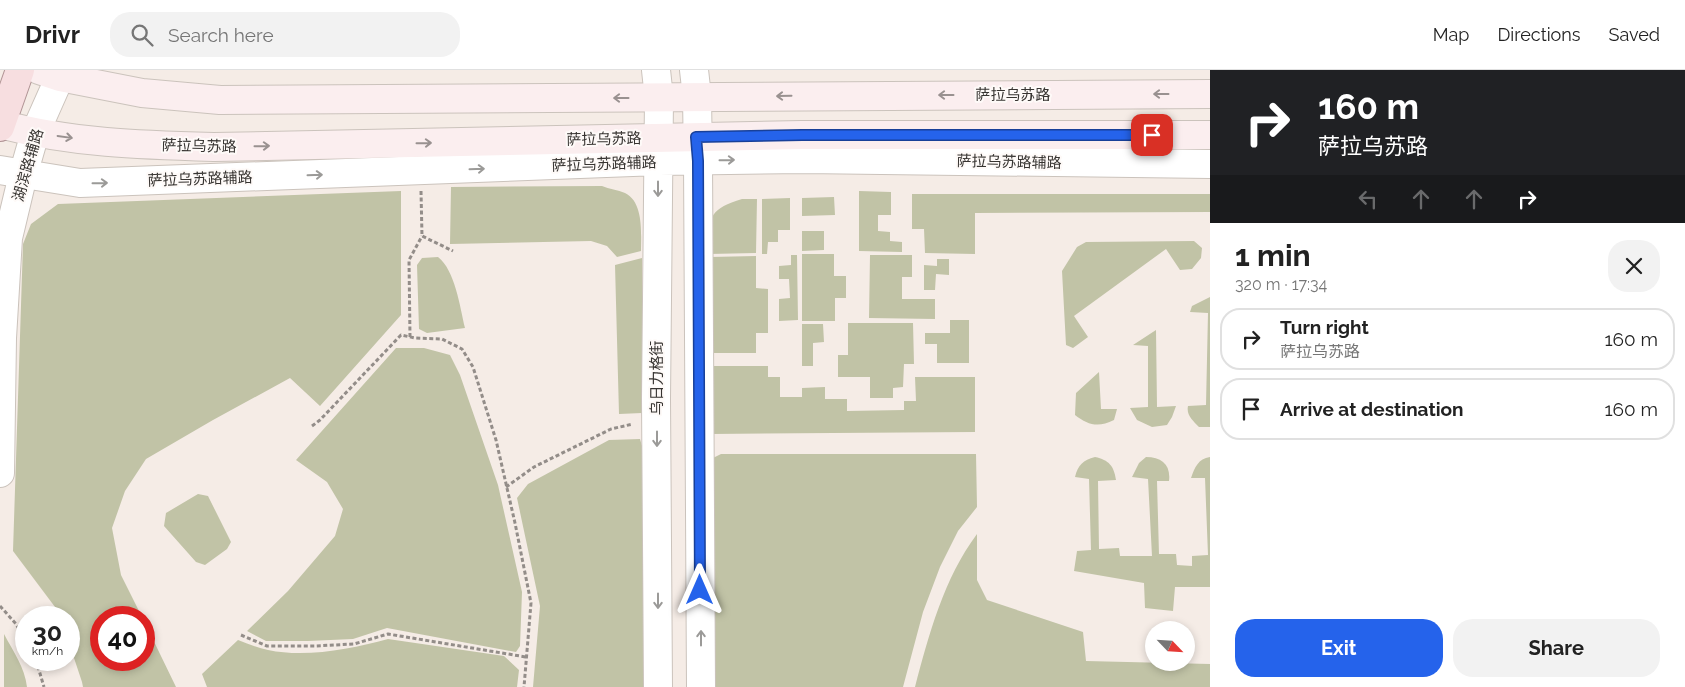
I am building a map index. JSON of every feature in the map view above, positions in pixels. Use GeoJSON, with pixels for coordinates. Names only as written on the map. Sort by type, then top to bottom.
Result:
{"type":"FeatureCollection","features":[{"type":"Feature","properties":{"kind":"main road"},"geometry":{"type":"LineString","coordinates":[[0,125],[20,70]]}},
{"type":"Feature","properties":{"kind":"main road","name":"萨拉乌苏路"},"geometry":{"type":"LineString","coordinates":[[54,72],[142,93],[220,100],[1210,94]]}},
{"type":"Feature","properties":{"kind":"main road","name":"萨拉乌苏路"},"geometry":{"type":"LineString","coordinates":[[0,125],[36,133],[119,144],[214,147],[658,150],[697,149],[802,135],[1210,135]]}},
{"type":"Feature","properties":{"kind":"street","name":"乌日力格街"},"geometry":{"type":"LineString","coordinates":[[656,70],[659,98],[656,425],[658,687]]}},
{"type":"Feature","properties":{"kind":"street"},"geometry":{"type":"LineString","coordinates":[[694,70],[697,149],[701,687]]}},
{"type":"Feature","properties":{"kind":"street","name":"湖滨路辅路"},"geometry":{"type":"LineString","coordinates":[[0,473],[2,338],[12,172],[36,133],[54,72]]}},
{"type":"Feature","properties":{"kind":"street","name":"萨拉乌苏路辅路"},"geometry":{"type":"LineString","coordinates":[[697,149],[804,159],[1210,164]]}},
{"type":"Feature","properties":{"kind":"street","name":"萨拉乌苏路辅路"},"geometry":{"type":"LineString","coordinates":[[12,172],[80,183],[421,171],[658,150]]}},
{"type":"Feature","properties":{"kind":"path"},"geometry":{"type":"LineString","coordinates":[[410,337],[409,260],[422,236],[421,171]]}},
{"type":"Feature","properties":{"kind":"path"},"geometry":{"type":"LineString","coordinates":[[422,236],[453,251]]}},
{"type":"Feature","properties":{"kind":"path"},"geometry":{"type":"LineString","coordinates":[[312,426],[320,420],[401,335],[442,340],[462,349],[473,367],[496,440],[516,523],[531,603],[524,687]]}},
{"type":"Feature","properties":{"kind":"path"},"geometry":{"type":"LineString","coordinates":[[506,487],[534,467],[610,430],[631,424],[656,425]]}},
{"type":"Feature","properties":{"kind":"path"},"geometry":{"type":"LineString","coordinates":[[0,606],[15,623]]}},
{"type":"Feature","properties":{"kind":"path"},"geometry":{"type":"LineString","coordinates":[[240,634],[267,646],[315,646],[354,644],[388,634],[526,657]]}},
{"type":"Feature","properties":{"kind":"path"},"geometry":{"type":"LineString","coordinates":[[39,671],[44,687]]}},
{"type":"Feature","properties":{"kind":"green space"},"geometry":{"type":"Polygon","coordinates":[[[602,186],[625,193],[636,203],[641,228],[641,251],[617,257],[607,246],[591,241],[450,244],[451,187],[602,186]]]}},
{"type":"Feature","properties":{"kind":"green space"},"geometry":{"type":"Polygon","coordinates":[[[401,191],[401,315],[320,406],[290,378],[146,459],[125,491],[112,528],[121,575],[136,606],[90,606],[90,671],[155,671],[155,644],[176,687],[83,687],[78,671],[80,671],[80,606],[54,606],[13,551],[23,244],[31,224],[58,204],[401,191]]]}},
{"type":"Feature","properties":{"kind":"green space"},"geometry":{"type":"Polygon","coordinates":[[[859,191],[891,192],[891,215],[878,215],[878,231],[890,232],[890,241],[902,242],[902,252],[859,251],[859,191]]]}},
{"type":"Feature","properties":{"kind":"green space"},"geometry":{"type":"Polygon","coordinates":[[[912,194],[1210,194],[1210,212],[975,213],[975,254],[925,253],[924,229],[912,229],[912,194]]]}},
{"type":"Feature","properties":{"kind":"green space"},"geometry":{"type":"Polygon","coordinates":[[[834,197],[835,215],[802,216],[802,198],[834,197]]]}},
{"type":"Feature","properties":{"kind":"green space"},"geometry":{"type":"Polygon","coordinates":[[[790,198],[790,230],[778,230],[778,242],[768,242],[767,254],[762,254],[762,199],[790,198]]]}},
{"type":"Feature","properties":{"kind":"green space"},"geometry":{"type":"Polygon","coordinates":[[[742,199],[757,199],[756,253],[709,254],[709,232],[712,218],[722,207],[742,199]]]}},
{"type":"Feature","properties":{"kind":"green space"},"geometry":{"type":"Polygon","coordinates":[[[802,231],[824,231],[824,250],[802,251],[802,231]]]}},
{"type":"Feature","properties":{"kind":"green space"},"geometry":{"type":"Polygon","coordinates":[[[1194,241],[1202,248],[1201,258],[1192,269],[1180,270],[1166,249],[1074,316],[1088,337],[1073,348],[1066,345],[1062,271],[1077,247],[1086,242],[1194,241]]]}},
{"type":"Feature","properties":{"kind":"green space"},"geometry":{"type":"Polygon","coordinates":[[[802,254],[834,254],[834,276],[846,276],[846,298],[835,298],[835,321],[802,321],[802,254]]]}},
{"type":"Feature","properties":{"kind":"green space"},"geometry":{"type":"Polygon","coordinates":[[[791,255],[797,255],[798,320],[779,321],[779,299],[790,298],[789,279],[779,279],[779,266],[791,265],[791,255]]]}},
{"type":"Feature","properties":{"kind":"green space"},"geometry":{"type":"Polygon","coordinates":[[[870,255],[912,255],[912,277],[902,277],[902,299],[935,299],[935,319],[869,318],[870,255]]]}},
{"type":"Feature","properties":{"kind":"green space"},"geometry":{"type":"Polygon","coordinates":[[[756,256],[756,288],[768,289],[768,333],[756,333],[756,353],[711,353],[710,257],[756,256]]]}},
{"type":"Feature","properties":{"kind":"green space"},"geometry":{"type":"Polygon","coordinates":[[[438,257],[444,263],[453,280],[465,328],[427,333],[419,329],[417,265],[422,258],[438,257]]]}},
{"type":"Feature","properties":{"kind":"green space"},"geometry":{"type":"Polygon","coordinates":[[[642,258],[642,413],[619,414],[615,265],[642,258]]]}},
{"type":"Feature","properties":{"kind":"green space"},"geometry":{"type":"Polygon","coordinates":[[[937,259],[949,259],[949,275],[936,274],[935,290],[924,290],[924,265],[937,266],[937,259]]]}},
{"type":"Feature","properties":{"kind":"green space"},"geometry":{"type":"Polygon","coordinates":[[[1210,297],[1210,427],[1199,427],[1190,418],[1188,406],[1206,405],[1208,313],[1190,312],[1192,306],[1210,297]]]}},
{"type":"Feature","properties":{"kind":"green space"},"geometry":{"type":"Polygon","coordinates":[[[950,320],[969,320],[969,363],[937,363],[937,344],[925,344],[925,333],[950,333],[950,320]]]}},
{"type":"Feature","properties":{"kind":"green space"},"geometry":{"type":"Polygon","coordinates":[[[848,323],[913,323],[914,364],[904,364],[903,387],[893,388],[893,398],[870,398],[870,377],[838,377],[838,355],[848,355],[848,323]]]}},
{"type":"Feature","properties":{"kind":"green space"},"geometry":{"type":"Polygon","coordinates":[[[802,324],[823,324],[824,342],[813,343],[813,366],[802,366],[802,324]]]}},
{"type":"Feature","properties":{"kind":"green space"},"geometry":{"type":"Polygon","coordinates":[[[1156,330],[1157,407],[1176,406],[1167,425],[1152,427],[1137,420],[1130,408],[1148,407],[1148,346],[1133,345],[1156,330]]]}},
{"type":"Feature","properties":{"kind":"green space"},"geometry":{"type":"Polygon","coordinates":[[[396,348],[424,348],[450,355],[460,375],[498,485],[522,592],[520,646],[516,652],[387,628],[353,639],[308,641],[266,641],[247,631],[288,591],[335,536],[343,509],[327,482],[296,460],[396,348]]]}},
{"type":"Feature","properties":{"kind":"green space"},"geometry":{"type":"Polygon","coordinates":[[[709,366],[768,366],[768,377],[780,377],[780,397],[802,397],[802,388],[825,387],[825,399],[847,399],[847,411],[904,410],[904,401],[916,401],[915,377],[975,377],[975,432],[710,434],[709,366]]]}},
{"type":"Feature","properties":{"kind":"green space"},"geometry":{"type":"Polygon","coordinates":[[[1099,372],[1101,409],[1117,409],[1114,420],[1098,425],[1084,421],[1075,415],[1076,393],[1099,372]]]}},
{"type":"Feature","properties":{"kind":"green space"},"geometry":{"type":"Polygon","coordinates":[[[640,439],[644,453],[644,687],[533,687],[540,606],[517,498],[528,484],[609,440],[640,439]]]}},
{"type":"Feature","properties":{"kind":"green space"},"geometry":{"type":"Polygon","coordinates":[[[721,454],[976,454],[977,507],[958,531],[940,567],[923,612],[903,687],[713,687],[713,458],[721,454]]]}},
{"type":"Feature","properties":{"kind":"green space"},"geometry":{"type":"Polygon","coordinates":[[[1095,457],[1110,464],[1116,480],[1098,481],[1099,549],[1119,548],[1120,556],[1152,556],[1148,479],[1132,477],[1139,463],[1146,457],[1152,457],[1161,460],[1167,466],[1169,475],[1169,481],[1157,481],[1159,554],[1176,554],[1177,565],[1192,566],[1192,556],[1208,555],[1205,478],[1191,478],[1198,464],[1210,457],[1210,587],[1175,587],[1173,611],[1145,608],[1144,583],[1074,571],[1077,551],[1091,550],[1089,479],[1075,477],[1082,464],[1095,457]]]}},
{"type":"Feature","properties":{"kind":"green space"},"geometry":{"type":"Polygon","coordinates":[[[198,494],[208,496],[231,542],[227,549],[205,565],[196,562],[164,526],[166,513],[198,494]]]}},
{"type":"Feature","properties":{"kind":"green space"},"geometry":{"type":"Polygon","coordinates":[[[977,534],[977,580],[987,600],[1083,632],[1086,661],[1145,662],[1145,671],[1195,671],[1195,664],[1210,664],[1210,687],[915,687],[939,607],[965,551],[977,534]]]}},
{"type":"Feature","properties":{"kind":"green space"},"geometry":{"type":"Polygon","coordinates":[[[4,634],[15,653],[15,671],[23,671],[27,687],[4,687],[4,634]]]}},
{"type":"Feature","properties":{"kind":"green space"},"geometry":{"type":"Polygon","coordinates":[[[388,639],[504,656],[519,670],[517,687],[207,687],[202,674],[238,640],[268,650],[313,653],[344,649],[388,639]]]}},
{"type":"Feature","properties":{"kind":"route"},"geometry":{"type":"LineString","coordinates":[[700,590],[698,161],[696,137],[802,135],[1152,135]]}}]}
